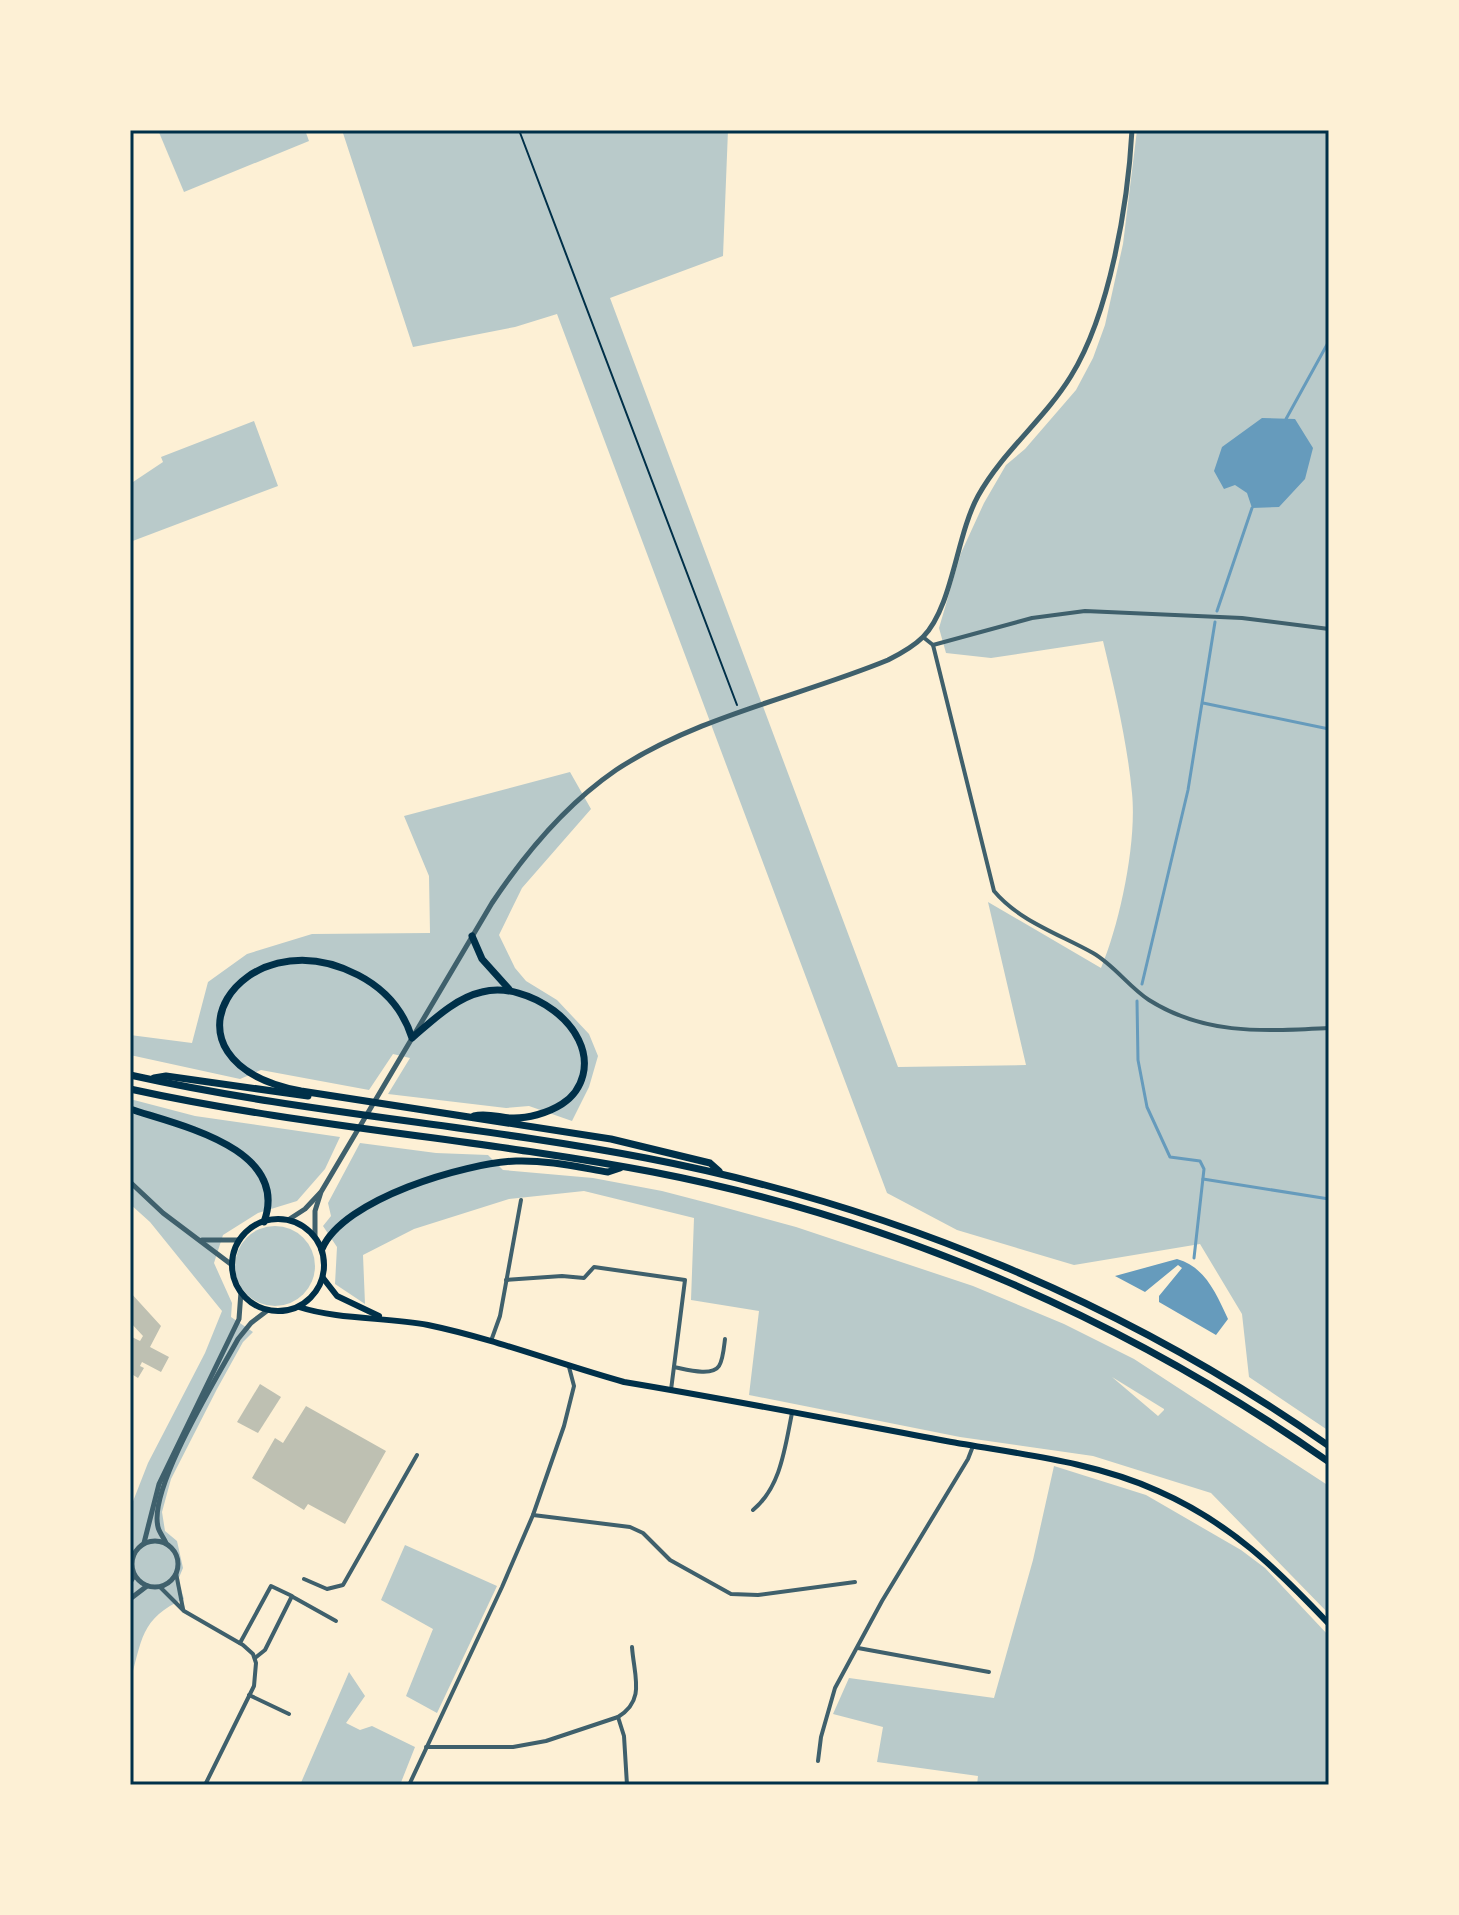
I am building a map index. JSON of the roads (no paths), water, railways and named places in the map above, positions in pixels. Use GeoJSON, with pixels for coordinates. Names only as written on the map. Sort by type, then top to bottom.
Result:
{"type":"FeatureCollection","features":[{"type":"Feature","properties":{"kind":"highway"},"geometry":{"type":"LineString","coordinates":[[472,936],[482,959],[510,990]]}},
{"type":"Feature","properties":{"kind":"highway"},"geometry":{"type":"LineString","coordinates":[[474,1116],[515,1118],[543,1113],[569,1099],[581,1084],[585,1055],[580,1038],[526,994],[491,990],[470,995],[412,1038],[405,1018],[389,998],[344,968],[317,961],[290,961],[254,971],[231,991],[220,1019],[221,1038],[228,1055],[251,1075],[284,1087],[656,1148],[710,1163],[722,1174]]}},
{"type":"Feature","properties":{"kind":"highway"},"geometry":{"type":"LineString","coordinates":[[130,1075],[273,1103],[603,1150],[722,1174],[878,1218],[1027,1276],[1108,1314],[1181,1353],[1329,1446]]}},
{"type":"Feature","properties":{"kind":"highway"},"geometry":{"type":"LineString","coordinates":[[151,1079],[166,1076],[402,1106]]}},
{"type":"Feature","properties":{"kind":"highway"},"geometry":{"type":"LineString","coordinates":[[130,1089],[322,1124],[622,1167],[790,1205],[881,1233],[957,1261],[1061,1306],[1150,1351],[1236,1400],[1329,1462]]}},
{"type":"Feature","properties":{"kind":"highway"},"geometry":{"type":"LineString","coordinates":[[130,1109],[216,1138],[242,1153],[259,1174],[266,1190],[268,1206],[264,1222]]}},
{"type":"Feature","properties":{"kind":"highway"},"geometry":{"type":"LineString","coordinates":[[322,1249],[333,1232],[373,1204],[452,1172],[520,1161],[608,1172],[622,1167]]}},
{"type":"Feature","properties":{"kind":"main road"},"geometry":{"type":"LineString","coordinates":[[288,1220],[307,1229],[315,1237],[322,1249],[323,1278],[313,1296],[299,1307],[281,1312],[258,1307],[241,1292],[233,1276],[232,1265],[240,1240],[247,1231],[264,1222],[288,1220]]}},
{"type":"Feature","properties":{"kind":"main road"},"geometry":{"type":"LineString","coordinates":[[323,1278],[337,1296],[383,1318]]}},
{"type":"Feature","properties":{"kind":"main road"},"geometry":{"type":"LineString","coordinates":[[299,1307],[429,1326],[491,1341],[624,1382],[1090,1469],[1158,1491],[1187,1506],[1273,1565],[1329,1624]]}},
{"type":"Feature","properties":{"kind":"street"},"geometry":{"type":"LineString","coordinates":[[288,1220],[305,1209],[321,1192],[472,936],[521,861],[581,797],[632,761],[680,736],[739,712],[858,672],[910,648],[923,637],[933,624],[977,498],[1007,453],[1045,413],[1087,344],[1115,251],[1132,130]]}},
{"type":"Feature","properties":{"kind":"street"},"geometry":{"type":"LineString","coordinates":[[933,645],[1032,618],[1085,611],[1242,618],[1329,629]]}},
{"type":"Feature","properties":{"kind":"street"},"geometry":{"type":"LineString","coordinates":[[923,637],[933,645],[994,891],[1003,901],[1036,924],[1096,955],[1147,999],[1187,1020],[1224,1028],[1329,1028]]}},
{"type":"Feature","properties":{"kind":"street"},"geometry":{"type":"LineString","coordinates":[[130,1182],[163,1213],[232,1265]]}},
{"type":"Feature","properties":{"kind":"street"},"geometry":{"type":"LineString","coordinates":[[315,1237],[315,1211],[321,1192]]}},
{"type":"Feature","properties":{"kind":"street"},"geometry":{"type":"LineString","coordinates":[[491,1341],[500,1316],[521,1200]]}},
{"type":"Feature","properties":{"kind":"street"},"geometry":{"type":"LineString","coordinates":[[202,1240],[240,1240]]}},
{"type":"Feature","properties":{"kind":"street"},"geometry":{"type":"LineString","coordinates":[[506,1280],[562,1276],[584,1278],[594,1267],[685,1280],[671,1390]]}},
{"type":"Feature","properties":{"kind":"street"},"geometry":{"type":"LineString","coordinates":[[176,1573],[160,1587],[147,1586],[134,1576],[131,1561],[133,1553],[144,1543],[159,1484],[239,1319],[241,1292]]}},
{"type":"Feature","properties":{"kind":"street"},"geometry":{"type":"LineString","coordinates":[[184,1611],[176,1573],[176,1555],[158,1526],[158,1507],[168,1472],[238,1339],[251,1323],[268,1310]]}},
{"type":"Feature","properties":{"kind":"street"},"geometry":{"type":"LineString","coordinates":[[674,1367],[709,1372],[715,1370],[720,1366],[725,1339]]}},
{"type":"Feature","properties":{"kind":"street"},"geometry":{"type":"LineString","coordinates":[[409,1785],[533,1515],[571,1399],[574,1378],[569,1367]]}},
{"type":"Feature","properties":{"kind":"street"},"geometry":{"type":"LineString","coordinates":[[753,1510],[765,1500],[779,1470],[792,1413]]}},
{"type":"Feature","properties":{"kind":"street"},"geometry":{"type":"LineString","coordinates":[[818,1761],[821,1737],[835,1688],[973,1446]]}},
{"type":"Feature","properties":{"kind":"street"},"geometry":{"type":"LineString","coordinates":[[304,1579],[327,1589],[343,1585],[417,1455]]}},
{"type":"Feature","properties":{"kind":"street"},"geometry":{"type":"LineString","coordinates":[[533,1515],[630,1527],[643,1533],[670,1560],[731,1594],[758,1595],[855,1582]]}},
{"type":"Feature","properties":{"kind":"street"},"geometry":{"type":"LineString","coordinates":[[144,1543],[166,1543]]}},
{"type":"Feature","properties":{"kind":"street"},"geometry":{"type":"LineString","coordinates":[[130,1582],[134,1576]]}},
{"type":"Feature","properties":{"kind":"street"},"geometry":{"type":"LineString","coordinates":[[130,1599],[147,1586]]}},
{"type":"Feature","properties":{"kind":"street"},"geometry":{"type":"LineString","coordinates":[[240,1643],[271,1586],[336,1621]]}},
{"type":"Feature","properties":{"kind":"street"},"geometry":{"type":"LineString","coordinates":[[160,1587],[184,1611],[240,1643],[255,1658],[257,1673],[249,1695],[205,1785]]}},
{"type":"Feature","properties":{"kind":"street"},"geometry":{"type":"LineString","coordinates":[[255,1658],[265,1650],[292,1596]]}},
{"type":"Feature","properties":{"kind":"street"},"geometry":{"type":"LineString","coordinates":[[426,1747],[513,1747],[546,1741],[618,1717],[632,1709],[636,1699],[632,1647]]}},
{"type":"Feature","properties":{"kind":"street"},"geometry":{"type":"LineString","coordinates":[[856,1648],[989,1672]]}},
{"type":"Feature","properties":{"kind":"street"},"geometry":{"type":"LineString","coordinates":[[249,1695],[289,1714]]}},
{"type":"Feature","properties":{"kind":"street"},"geometry":{"type":"LineString","coordinates":[[618,1717],[624,1736],[627,1785]]}},
{"type":"Feature","properties":{"kind":"water"},"geometry":{"type":"Polygon","coordinates":[[[1262,418],[1295,419],[1313,448],[1305,479],[1279,507],[1252,508],[1247,493],[1235,485],[1224,489],[1214,471],[1222,447],[1262,418]]]}},
{"type":"Feature","properties":{"kind":"water"},"geometry":{"type":"Polygon","coordinates":[[[1177,1259],[1195,1268],[1219,1300],[1228,1319],[1216,1335],[1159,1302],[1159,1296],[1182,1268],[1178,1265],[1145,1292],[1115,1276],[1177,1259]]]}},
{"type":"Feature","properties":{"kind":"waterway"},"geometry":{"type":"LineString","coordinates":[[1286,419],[1329,341]]}},
{"type":"Feature","properties":{"kind":"waterway"},"geometry":{"type":"LineString","coordinates":[[1217,611],[1252,508]]}},
{"type":"Feature","properties":{"kind":"waterway"},"geometry":{"type":"LineString","coordinates":[[1142,984],[1188,790],[1215,622]]}},
{"type":"Feature","properties":{"kind":"waterway"},"geometry":{"type":"LineString","coordinates":[[1203,703],[1329,729]]}},
{"type":"Feature","properties":{"kind":"waterway"},"geometry":{"type":"LineString","coordinates":[[1137,1001],[1138,1060],[1147,1107],[1170,1157],[1200,1161],[1204,1169],[1194,1258]]}},
{"type":"Feature","properties":{"kind":"waterway"},"geometry":{"type":"LineString","coordinates":[[1203,1179],[1329,1199]]}}]}
